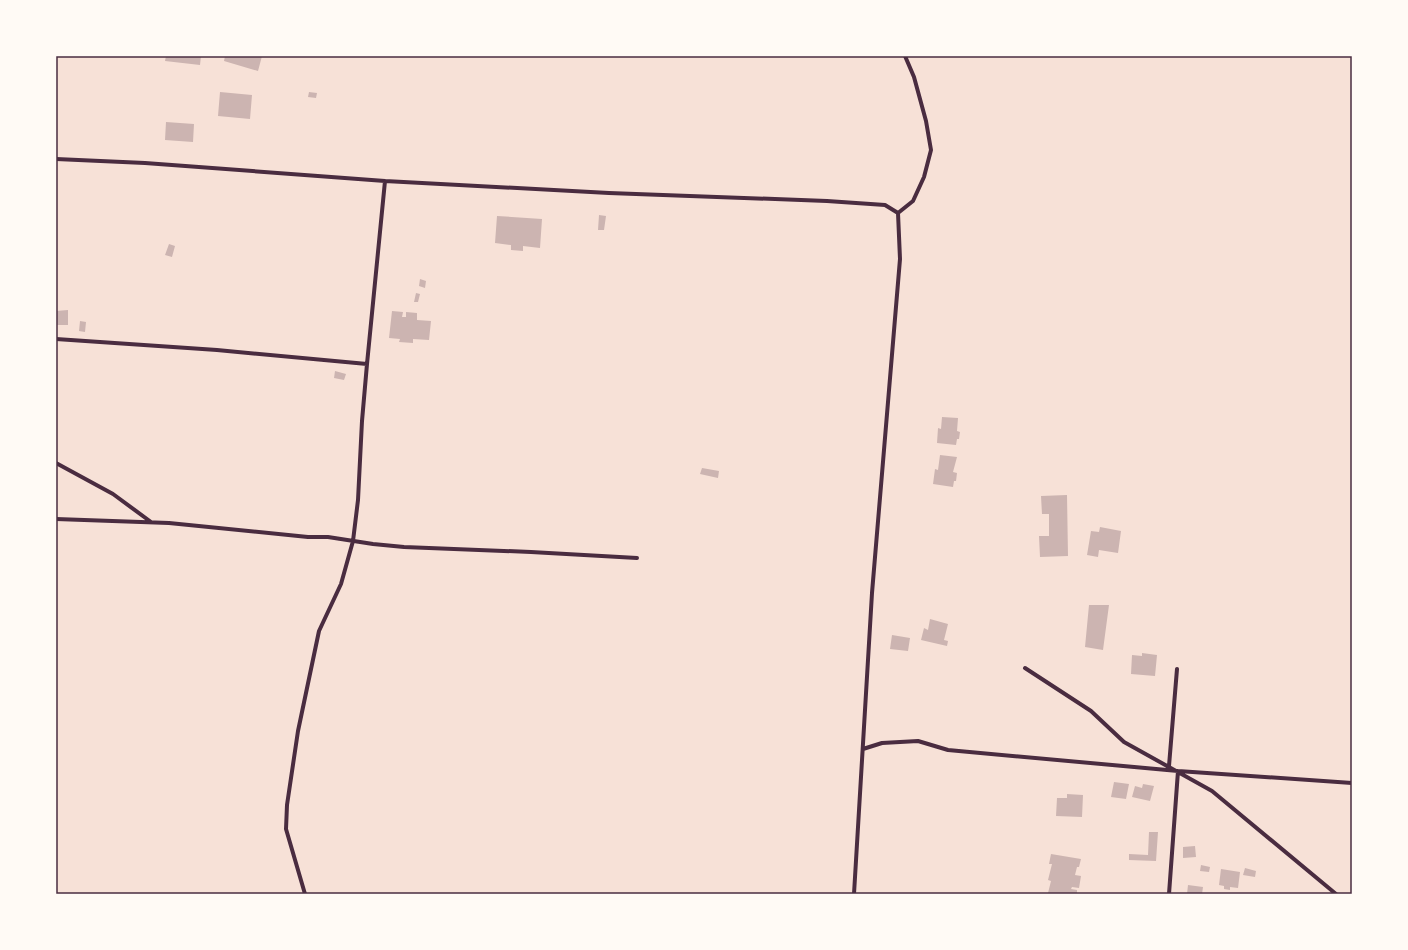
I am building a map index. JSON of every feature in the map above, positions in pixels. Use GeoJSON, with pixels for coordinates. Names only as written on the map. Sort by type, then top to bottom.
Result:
{"type":"FeatureCollection","features":[{"type":"Feature","properties":{"kind":"street"},"geometry":{"type":"LineString","coordinates":[[898,213],[913,201],[924,177],[930,150],[926,121],[914,77],[905,56]]}},
{"type":"Feature","properties":{"kind":"street"},"geometry":{"type":"LineString","coordinates":[[56,159],[145,163],[385,182],[827,201],[885,205],[898,213]]}},
{"type":"Feature","properties":{"kind":"street"},"geometry":{"type":"LineString","coordinates":[[305,894],[286,829],[289,786],[298,730],[319,631],[341,584],[353,541],[358,500],[362,421],[367,364],[385,182]]}},
{"type":"Feature","properties":{"kind":"street"},"geometry":{"type":"LineString","coordinates":[[854,894],[872,593],[900,259],[898,213]]}},
{"type":"Feature","properties":{"kind":"street"},"geometry":{"type":"LineString","coordinates":[[56,339],[217,350],[367,364]]}},
{"type":"Feature","properties":{"kind":"street"},"geometry":{"type":"LineString","coordinates":[[56,463],[113,494],[151,522]]}},
{"type":"Feature","properties":{"kind":"street"},"geometry":{"type":"LineString","coordinates":[[56,519],[151,522],[308,537],[328,537],[373,544],[425,548],[637,558]]}},
{"type":"Feature","properties":{"kind":"street"},"geometry":{"type":"LineString","coordinates":[[1025,668],[1091,711],[1124,742],[1212,791],[1336,894]]}},
{"type":"Feature","properties":{"kind":"street"},"geometry":{"type":"LineString","coordinates":[[1169,766],[1177,669]]}},
{"type":"Feature","properties":{"kind":"street"},"geometry":{"type":"LineString","coordinates":[[863,749],[882,742],[918,741],[948,750],[1178,771],[1352,783]]}},
{"type":"Feature","properties":{"kind":"street"},"geometry":{"type":"LineString","coordinates":[[1168,894],[1178,771]]}},
{"type":"Feature","properties":{"kind":"building"},"geometry":{"type":"Polygon","coordinates":[[[166,56],[201,56],[200,65],[165,61],[166,56]]]}},
{"type":"Feature","properties":{"kind":"building"},"geometry":{"type":"Polygon","coordinates":[[[225,56],[262,56],[258,71],[224,61],[225,56]]]}},
{"type":"Feature","properties":{"kind":"building"},"geometry":{"type":"Polygon","coordinates":[[[220,92],[252,95],[250,119],[218,116],[220,92]]]}},
{"type":"Feature","properties":{"kind":"building"},"geometry":{"type":"Polygon","coordinates":[[[309,92],[317,93],[316,98],[308,97],[309,92]]]}},
{"type":"Feature","properties":{"kind":"building"},"geometry":{"type":"Polygon","coordinates":[[[166,122],[194,124],[193,142],[165,140],[166,122]]]}},
{"type":"Feature","properties":{"kind":"building"},"geometry":{"type":"Polygon","coordinates":[[[599,215],[606,216],[604,230],[598,230],[599,215]]]}},
{"type":"Feature","properties":{"kind":"building"},"geometry":{"type":"Polygon","coordinates":[[[497,216],[542,219],[540,248],[523,246],[523,251],[511,250],[511,245],[495,243],[497,216]]]}},
{"type":"Feature","properties":{"kind":"building"},"geometry":{"type":"Polygon","coordinates":[[[169,244],[175,246],[172,257],[165,255],[169,244]]]}},
{"type":"Feature","properties":{"kind":"building"},"geometry":{"type":"Polygon","coordinates":[[[420,279],[426,281],[425,288],[419,286],[420,279]]]}},
{"type":"Feature","properties":{"kind":"building"},"geometry":{"type":"Polygon","coordinates":[[[416,293],[420,294],[418,302],[414,302],[416,293]]]}},
{"type":"Feature","properties":{"kind":"building"},"geometry":{"type":"Polygon","coordinates":[[[68,310],[68,325],[56,325],[56,311],[68,310]]]}},
{"type":"Feature","properties":{"kind":"building"},"geometry":{"type":"Polygon","coordinates":[[[392,311],[403,312],[402,317],[406,317],[406,312],[417,313],[417,320],[431,321],[429,340],[413,339],[413,343],[399,342],[400,339],[389,338],[392,311]]]}},
{"type":"Feature","properties":{"kind":"building"},"geometry":{"type":"Polygon","coordinates":[[[80,321],[86,322],[85,332],[79,331],[80,321]]]}},
{"type":"Feature","properties":{"kind":"building"},"geometry":{"type":"Polygon","coordinates":[[[335,371],[346,374],[344,380],[334,378],[335,371]]]}},
{"type":"Feature","properties":{"kind":"building"},"geometry":{"type":"Polygon","coordinates":[[[942,417],[958,418],[957,431],[960,432],[956,445],[937,443],[938,428],[941,429],[942,417]]]}},
{"type":"Feature","properties":{"kind":"building"},"geometry":{"type":"Polygon","coordinates":[[[940,455],[957,457],[953,472],[957,473],[956,481],[954,481],[953,487],[933,484],[935,469],[938,470],[940,455]]]}},
{"type":"Feature","properties":{"kind":"building"},"geometry":{"type":"Polygon","coordinates":[[[702,468],[719,471],[718,478],[700,474],[702,468]]]}},
{"type":"Feature","properties":{"kind":"building"},"geometry":{"type":"Polygon","coordinates":[[[1067,495],[1068,556],[1040,557],[1039,536],[1049,536],[1049,514],[1042,514],[1041,496],[1067,495]]]}},
{"type":"Feature","properties":{"kind":"building"},"geometry":{"type":"Polygon","coordinates":[[[1100,527],[1121,531],[1118,553],[1099,550],[1098,557],[1087,555],[1091,531],[1099,532],[1100,527]]]}},
{"type":"Feature","properties":{"kind":"building"},"geometry":{"type":"Polygon","coordinates":[[[1089,605],[1109,605],[1103,650],[1085,647],[1089,605]]]}},
{"type":"Feature","properties":{"kind":"building"},"geometry":{"type":"Polygon","coordinates":[[[930,619],[948,624],[944,640],[948,641],[947,646],[921,640],[924,628],[928,630],[930,619]]]}},
{"type":"Feature","properties":{"kind":"building"},"geometry":{"type":"Polygon","coordinates":[[[892,635],[910,638],[908,651],[890,649],[892,635]]]}},
{"type":"Feature","properties":{"kind":"building"},"geometry":{"type":"Polygon","coordinates":[[[1142,653],[1157,655],[1155,676],[1131,674],[1132,655],[1142,656],[1142,653]]]}},
{"type":"Feature","properties":{"kind":"building"},"geometry":{"type":"Polygon","coordinates":[[[1114,782],[1129,784],[1126,799],[1111,797],[1114,782]]]}},
{"type":"Feature","properties":{"kind":"building"},"geometry":{"type":"Polygon","coordinates":[[[1143,784],[1154,786],[1150,801],[1132,797],[1135,786],[1142,788],[1143,784]]]}},
{"type":"Feature","properties":{"kind":"building"},"geometry":{"type":"Polygon","coordinates":[[[1067,794],[1083,795],[1082,817],[1056,816],[1057,798],[1067,798],[1067,794]]]}},
{"type":"Feature","properties":{"kind":"building"},"geometry":{"type":"Polygon","coordinates":[[[1149,832],[1158,832],[1156,861],[1129,860],[1129,854],[1148,855],[1149,832]]]}},
{"type":"Feature","properties":{"kind":"building"},"geometry":{"type":"Polygon","coordinates":[[[1195,846],[1196,857],[1183,858],[1183,847],[1195,846]]]}},
{"type":"Feature","properties":{"kind":"building"},"geometry":{"type":"Polygon","coordinates":[[[1051,854],[1081,859],[1075,875],[1081,876],[1079,888],[1072,887],[1071,889],[1077,890],[1077,894],[1048,893],[1051,881],[1048,880],[1052,864],[1049,864],[1051,854]]]}},
{"type":"Feature","properties":{"kind":"building"},"geometry":{"type":"Polygon","coordinates":[[[1201,865],[1210,867],[1209,872],[1200,871],[1201,865]]]}},
{"type":"Feature","properties":{"kind":"building"},"geometry":{"type":"Polygon","coordinates":[[[1245,868],[1256,871],[1255,877],[1243,875],[1245,868]]]}},
{"type":"Feature","properties":{"kind":"building"},"geometry":{"type":"Polygon","coordinates":[[[1221,869],[1240,872],[1238,888],[1230,887],[1230,890],[1224,889],[1224,886],[1219,885],[1221,869]]]}},
{"type":"Feature","properties":{"kind":"building"},"geometry":{"type":"Polygon","coordinates":[[[1188,885],[1203,887],[1202,894],[1187,894],[1188,885]]]}}]}
